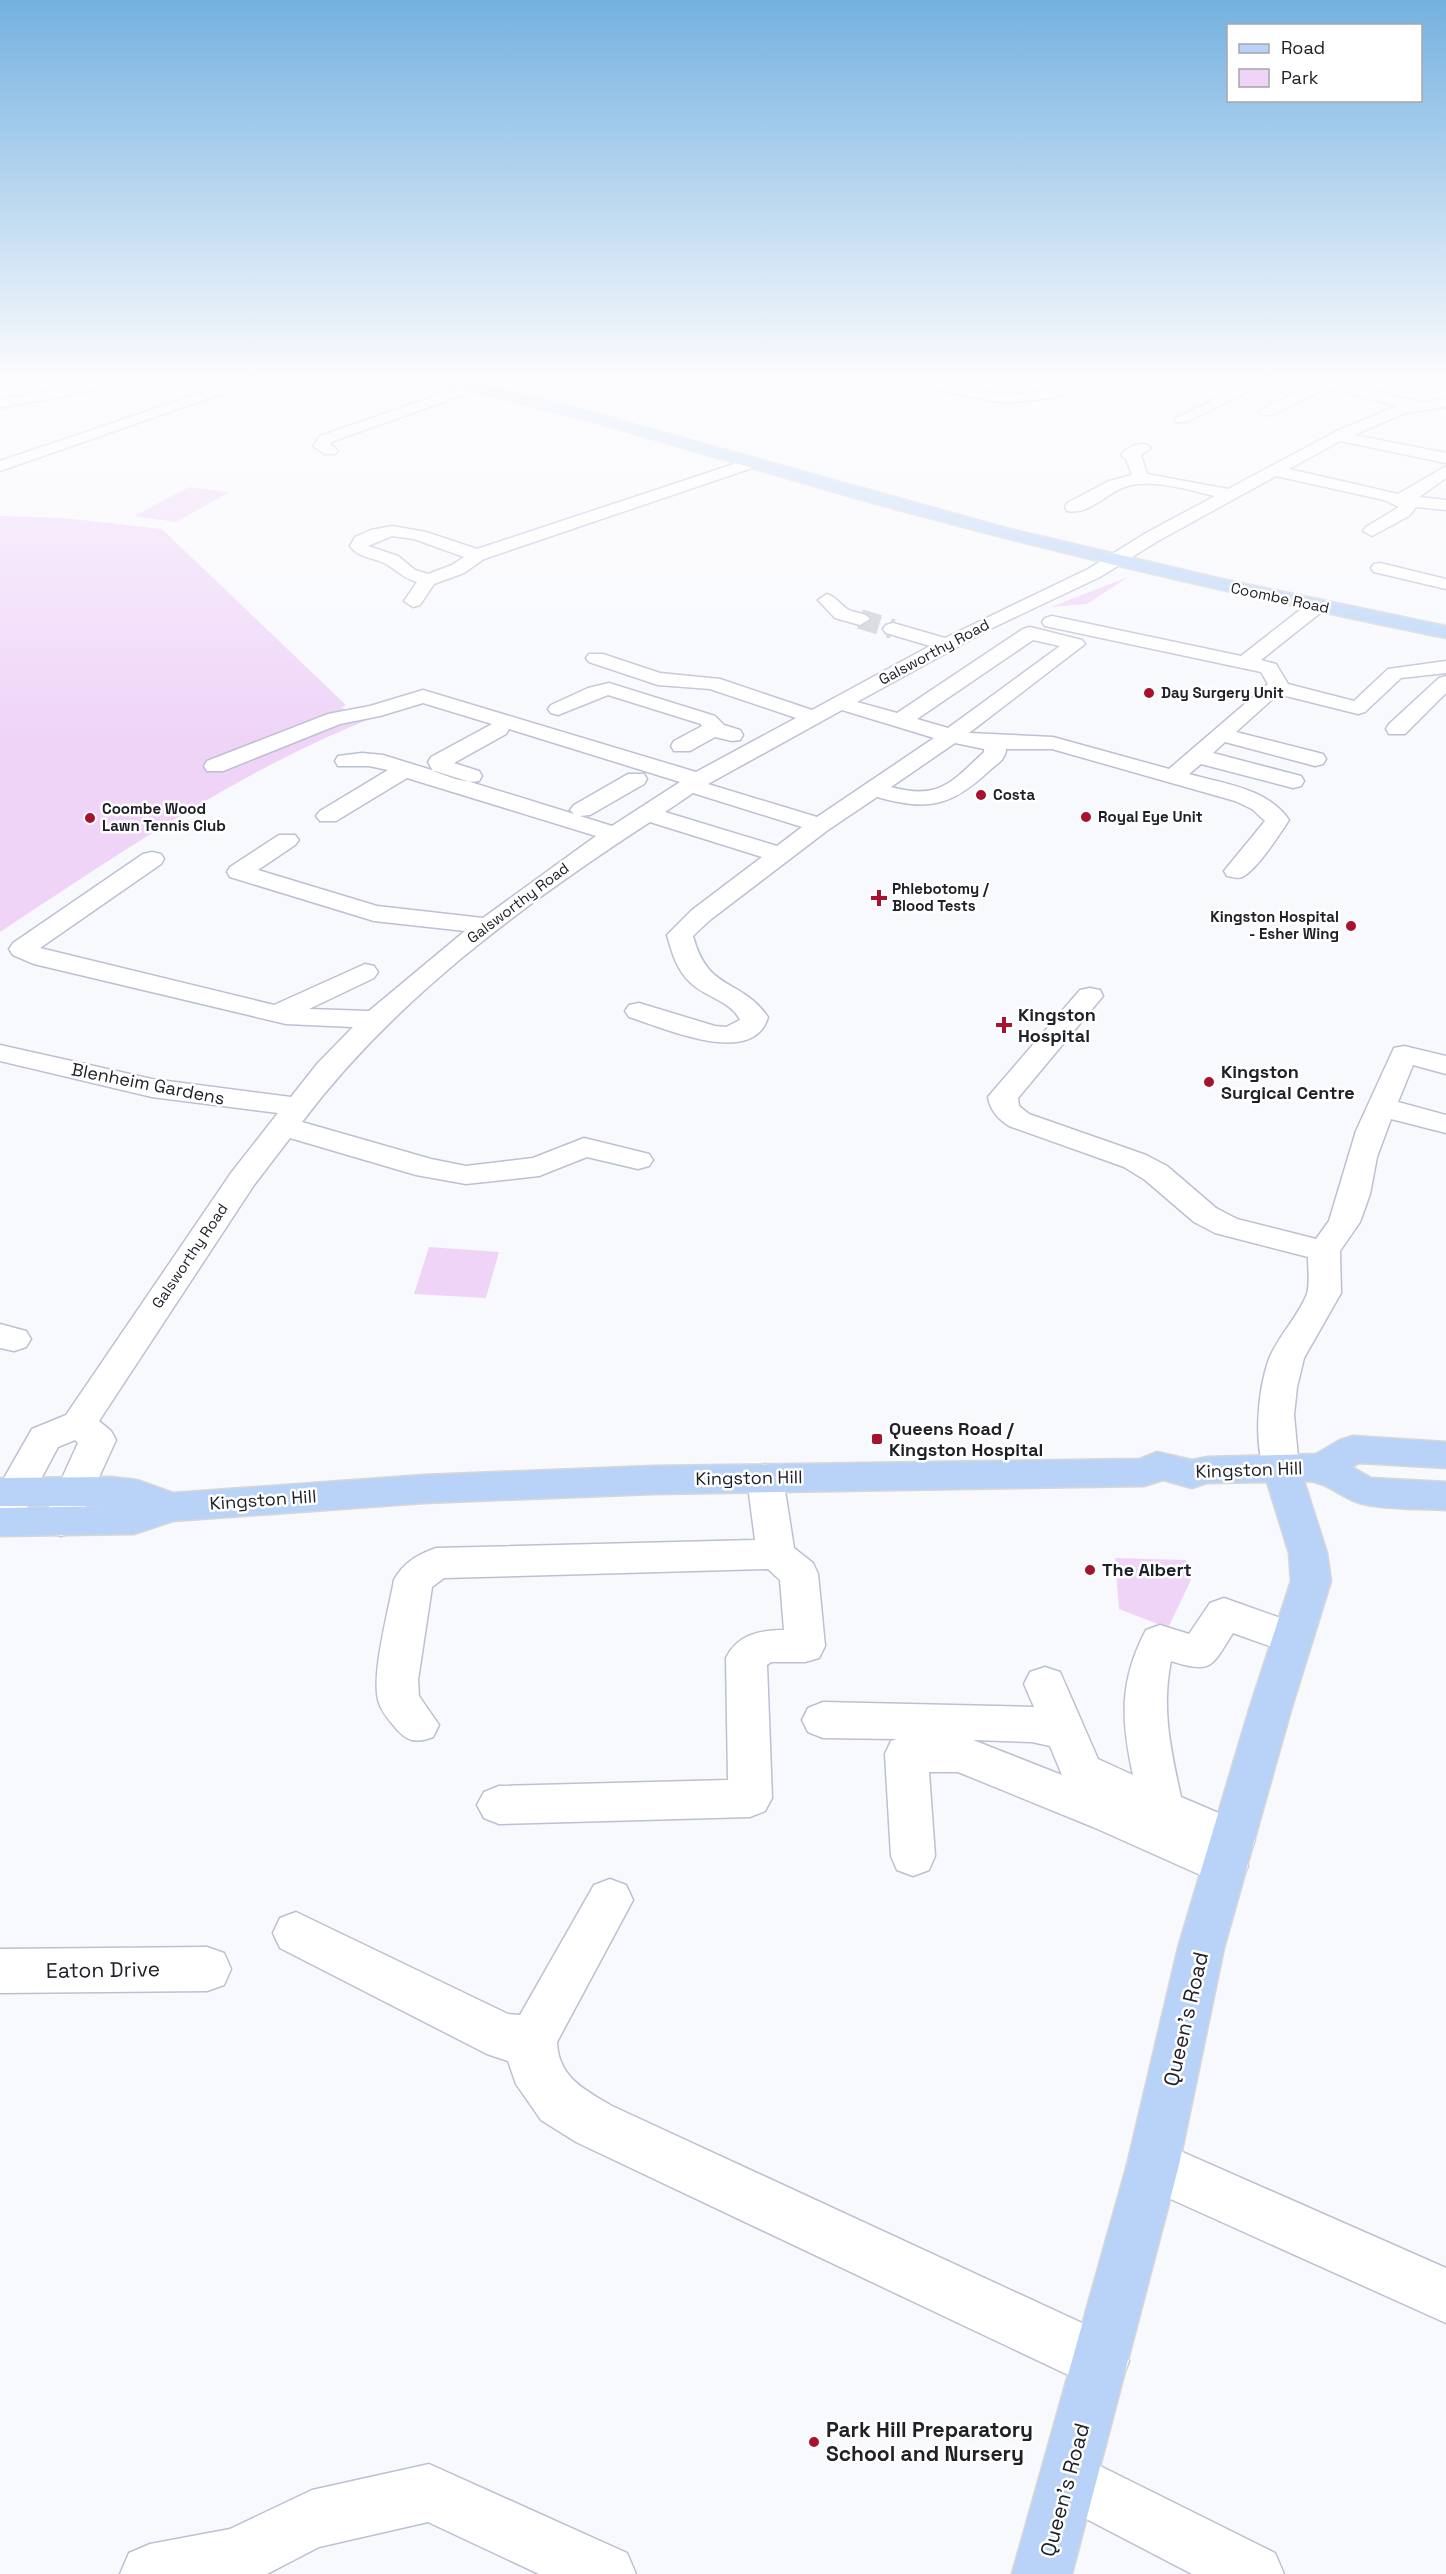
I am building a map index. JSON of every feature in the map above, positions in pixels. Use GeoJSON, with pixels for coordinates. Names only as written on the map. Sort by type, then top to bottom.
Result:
{"type":"FeatureCollection","features":[{"type":"Feature","properties":{"kind":"main road","name":"Coombe Road"},"geometry":{"type":"LineString","coordinates":[[881,498],[1113,561],[1446,632]]}},
{"type":"Feature","properties":{"kind":"main road","name":"Kingston Hill"},"geometry":{"type":"LineString","coordinates":[[5,1507],[68,1507],[134,1520],[171,1507],[424,1489],[765,1478],[1149,1472],[1157,1465],[1192,1474],[1208,1470],[1323,1467],[1353,1449],[1446,1455]]}},
{"type":"Feature","properties":{"kind":"main road","name":"Kingston Hill"},"geometry":{"type":"LineString","coordinates":[[1323,1467],[1364,1491],[1446,1496]]}},
{"type":"Feature","properties":{"kind":"main road","name":"Queen's Road"},"geometry":{"type":"LineString","coordinates":[[1042,2574],[1154,2165],[1201,1948],[1292,1638],[1311,1581],[1308,1553],[1281,1468]]}},
{"type":"Feature","properties":{"kind":"street"},"geometry":{"type":"LineString","coordinates":[[413,601],[428,580],[458,569],[478,555],[647,498]]}},
{"type":"Feature","properties":{"kind":"street"},"geometry":{"type":"LineString","coordinates":[[1073,507],[1086,504],[1093,498]]}},
{"type":"Feature","properties":{"kind":"street","name":"Galsworthy Road"},"geometry":{"type":"LineString","coordinates":[[79,1424],[235,1190],[289,1117],[327,1070],[376,1020],[446,958],[629,824],[693,782],[946,644],[1010,611],[1094,573],[1221,498]]}},
{"type":"Feature","properties":{"kind":"street"},"geometry":{"type":"LineString","coordinates":[[1377,498],[1443,512]]}},
{"type":"Feature","properties":{"kind":"street"},"geometry":{"type":"LineString","coordinates":[[1372,531],[1409,498]]}},
{"type":"Feature","properties":{"kind":"street"},"geometry":{"type":"LineString","coordinates":[[428,580],[409,574],[392,560],[363,551],[359,546],[361,541],[390,531],[414,532],[452,549],[478,555]]}},
{"type":"Feature","properties":{"kind":"street"},"geometry":{"type":"LineString","coordinates":[[1380,568],[1445,584]]}},
{"type":"Feature","properties":{"kind":"street"},"geometry":{"type":"LineString","coordinates":[[1429,595],[1445,584]]}},
{"type":"Feature","properties":{"kind":"street"},"geometry":{"type":"LineString","coordinates":[[827,600],[842,614],[860,619]]}},
{"type":"Feature","properties":{"kind":"street"},"geometry":{"type":"LineString","coordinates":[[1245,663],[1317,606]]}},
{"type":"Feature","properties":{"kind":"street"},"geometry":{"type":"LineString","coordinates":[[1010,611],[1118,638],[1269,668],[1280,688]]}},
{"type":"Feature","properties":{"kind":"street"},"geometry":{"type":"LineString","coordinates":[[893,629],[946,644]]}},
{"type":"Feature","properties":{"kind":"street"},"geometry":{"type":"LineString","coordinates":[[639,1011],[712,1034],[731,1035],[752,1024],[754,1017],[747,1007],[703,982],[690,966],[684,958],[680,935],[700,915],[820,825],[951,736],[1075,644],[1030,633],[900,721]]}},
{"type":"Feature","properties":{"kind":"street"},"geometry":{"type":"LineString","coordinates":[[596,658],[658,679],[713,683],[813,717]]}},
{"type":"Feature","properties":{"kind":"street"},"geometry":{"type":"LineString","coordinates":[[1174,776],[1272,689],[1280,688],[1358,708],[1395,673],[1446,667]]}},
{"type":"Feature","properties":{"kind":"street"},"geometry":{"type":"LineString","coordinates":[[1397,729],[1446,682]]}},
{"type":"Feature","properties":{"kind":"street"},"geometry":{"type":"LineString","coordinates":[[558,709],[595,692],[609,689],[708,720],[713,724],[713,729]]}},
{"type":"Feature","properties":{"kind":"street"},"geometry":{"type":"LineString","coordinates":[[215,766],[335,718],[373,712],[423,696],[820,825]]}},
{"type":"Feature","properties":{"kind":"street"},"geometry":{"type":"LineString","coordinates":[[839,703],[951,736],[995,744],[1032,741],[1053,743],[1243,796],[1260,804],[1277,820],[1268,835],[1236,871]]}},
{"type":"Feature","properties":{"kind":"street"},"geometry":{"type":"LineString","coordinates":[[498,729],[439,762],[441,766],[629,824]]}},
{"type":"Feature","properties":{"kind":"street"},"geometry":{"type":"LineString","coordinates":[[682,746],[713,729],[763,744]]}},
{"type":"Feature","properties":{"kind":"street"},"geometry":{"type":"LineString","coordinates":[[1221,735],[1315,759]]}},
{"type":"Feature","properties":{"kind":"street"},"geometry":{"type":"LineString","coordinates":[[874,789],[922,801],[943,798],[995,754],[995,744]]}},
{"type":"Feature","properties":{"kind":"street"},"geometry":{"type":"LineString","coordinates":[[1198,756],[1293,782]]}},
{"type":"Feature","properties":{"kind":"street"},"geometry":{"type":"LineString","coordinates":[[346,761],[374,758],[389,762],[404,770],[629,824],[781,855]]}},
{"type":"Feature","properties":{"kind":"street"},"geometry":{"type":"LineString","coordinates":[[328,816],[404,770]]}},
{"type":"Feature","properties":{"kind":"street"},"geometry":{"type":"LineString","coordinates":[[582,810],[636,778]]}},
{"type":"Feature","properties":{"kind":"street"},"geometry":{"type":"LineString","coordinates":[[287,840],[239,872],[374,913],[488,926]]}},
{"type":"Feature","properties":{"kind":"street"},"geometry":{"type":"LineString","coordinates":[[152,859],[22,949],[34,956],[277,1014],[376,1020]]}},
{"type":"Feature","properties":{"kind":"street"},"geometry":{"type":"LineString","coordinates":[[277,1014],[365,972]]}},
{"type":"Feature","properties":{"kind":"street"},"geometry":{"type":"LineString","coordinates":[[1090,996],[1003,1098],[1003,1105],[1009,1113],[1019,1120],[1135,1161],[1156,1173],[1205,1215],[1226,1226],[1324,1251]]}},
{"type":"Feature","properties":{"kind":"street","name":"Blenheim Gardens"},"geometry":{"type":"LineString","coordinates":[[0,1053],[289,1117],[427,1168],[466,1175],[539,1167],[584,1147],[638,1161]]}},
{"type":"Feature","properties":{"kind":"street"},"geometry":{"type":"LineString","coordinates":[[1281,1468],[1276,1415],[1279,1387],[1287,1359],[1324,1293],[1324,1251],[1344,1222],[1354,1194],[1362,1156],[1381,1107],[1404,1054],[1446,1065]]}},
{"type":"Feature","properties":{"kind":"street"},"geometry":{"type":"LineString","coordinates":[[1381,1107],[1446,1124]]}},
{"type":"Feature","properties":{"kind":"street"},"geometry":{"type":"LineString","coordinates":[[5,1507],[45,1438],[79,1424],[98,1440],[68,1507]]}},
{"type":"Feature","properties":{"kind":"street"},"geometry":{"type":"LineString","coordinates":[[499,1805],[750,1798],[746,1658],[764,1646],[805,1646],[799,1574],[776,1554],[765,1478]]}},
{"type":"Feature","properties":{"kind":"street"},"geometry":{"type":"LineString","coordinates":[[418,1725],[399,1702],[397,1680],[414,1580],[436,1563],[776,1554]]}},
{"type":"Feature","properties":{"kind":"street"},"geometry":{"type":"LineString","coordinates":[[1162,1809],[1143,1710],[1150,1660],[1161,1641],[1198,1653],[1224,1614],[1292,1638]]}},
{"type":"Feature","properties":{"kind":"street"},"geometry":{"type":"LineString","coordinates":[[1045,1684],[1082,1772],[1162,1809],[1229,1853]]}},
{"type":"Feature","properties":{"kind":"street"},"geometry":{"type":"LineString","coordinates":[[823,1720],[1032,1724],[1064,1731]]}},
{"type":"Feature","properties":{"kind":"street"},"geometry":{"type":"LineString","coordinates":[[913,1856],[906,1754],[960,1754],[1109,1813],[1229,1853]]}},
{"type":"Feature","properties":{"kind":"street"},"geometry":{"type":"LineString","coordinates":[[610,1900],[533,2040],[533,2067],[559,2102],[594,2124],[1101,2361]]}},
{"type":"Feature","properties":{"kind":"street"},"geometry":{"type":"LineString","coordinates":[[296,1933],[504,2037],[533,2040]]}},
{"type":"Feature","properties":{"kind":"street","name":"Eaton Drive"},"geometry":{"type":"LineString","coordinates":[[0,1971],[207,1969]]}},
{"type":"Feature","properties":{"kind":"street"},"geometry":{"type":"LineString","coordinates":[[1154,2165],[1446,2296]]}},
{"type":"Feature","properties":{"kind":"street"},"geometry":{"type":"LineString","coordinates":[[1068,2479],[1254,2574]]}},
{"type":"Feature","properties":{"kind":"street"},"geometry":{"type":"LineString","coordinates":[[150,2574],[236,2558],[312,2519],[429,2493],[606,2574]]}},
{"type":"Feature","properties":{"kind":"green space"},"geometry":{"type":"Polygon","coordinates":[[[168,498],[219,498],[176,522],[134,516],[168,498]]]}},
{"type":"Feature","properties":{"kind":"green space"},"geometry":{"type":"Polygon","coordinates":[[[0,516],[64,518],[162,529],[346,705],[341,708],[377,716],[327,737],[230,787],[136,843],[0,932],[0,516]]]}},
{"type":"Feature","properties":{"kind":"green space"},"geometry":{"type":"Polygon","coordinates":[[[1128,577],[1087,604],[1051,607],[1128,577]]]}},
{"type":"Feature","properties":{"kind":"green space"},"geometry":{"type":"Polygon","coordinates":[[[429,1247],[499,1252],[486,1298],[414,1294],[429,1247]]]}},
{"type":"Feature","properties":{"kind":"green space"},"geometry":{"type":"Polygon","coordinates":[[[1115,1558],[1186,1560],[1191,1580],[1168,1628],[1119,1609],[1115,1558]]]}},
{"type":"Feature","properties":{"kind":"tunnel"},"geometry":{"type":"LineString","coordinates":[[860,619],[893,629]]}},
{"type":"Feature","properties":{"kind":"place","name":"Day Surgery Unit"},"geometry":{"type":"Point","coordinates":[1149,693]}},
{"type":"Feature","properties":{"kind":"place","name":"Costa"},"geometry":{"type":"Point","coordinates":[981,795]}},
{"type":"Feature","properties":{"kind":"place","name":"Royal Eye Unit"},"geometry":{"type":"Point","coordinates":[1086,817]}},
{"type":"Feature","properties":{"kind":"place","name":"Coombe Wood Lawn Tennis Club"},"geometry":{"type":"Point","coordinates":[90,818]}},
{"type":"Feature","properties":{"kind":"place","name":"Phlebotomy / Blood Tests"},"geometry":{"type":"Point","coordinates":[879,898]}},
{"type":"Feature","properties":{"kind":"place","name":"Kingston Hospital - Esher Wing"},"geometry":{"type":"Point","coordinates":[1351,926]}},
{"type":"Feature","properties":{"kind":"place","name":"Kingston Hospital"},"geometry":{"type":"Point","coordinates":[1004,1025]}},
{"type":"Feature","properties":{"kind":"place","name":"Kingston Surgical Centre"},"geometry":{"type":"Point","coordinates":[1209,1082]}},
{"type":"Feature","properties":{"kind":"place","name":"Queens Road / Kingston Hospital"},"geometry":{"type":"Point","coordinates":[877,1439]}},
{"type":"Feature","properties":{"kind":"place","name":"The Albert"},"geometry":{"type":"Point","coordinates":[1090,1570]}},
{"type":"Feature","properties":{"kind":"place","name":"Park Hill Preparatory School and Nursery"},"geometry":{"type":"Point","coordinates":[814,2442]}}]}
